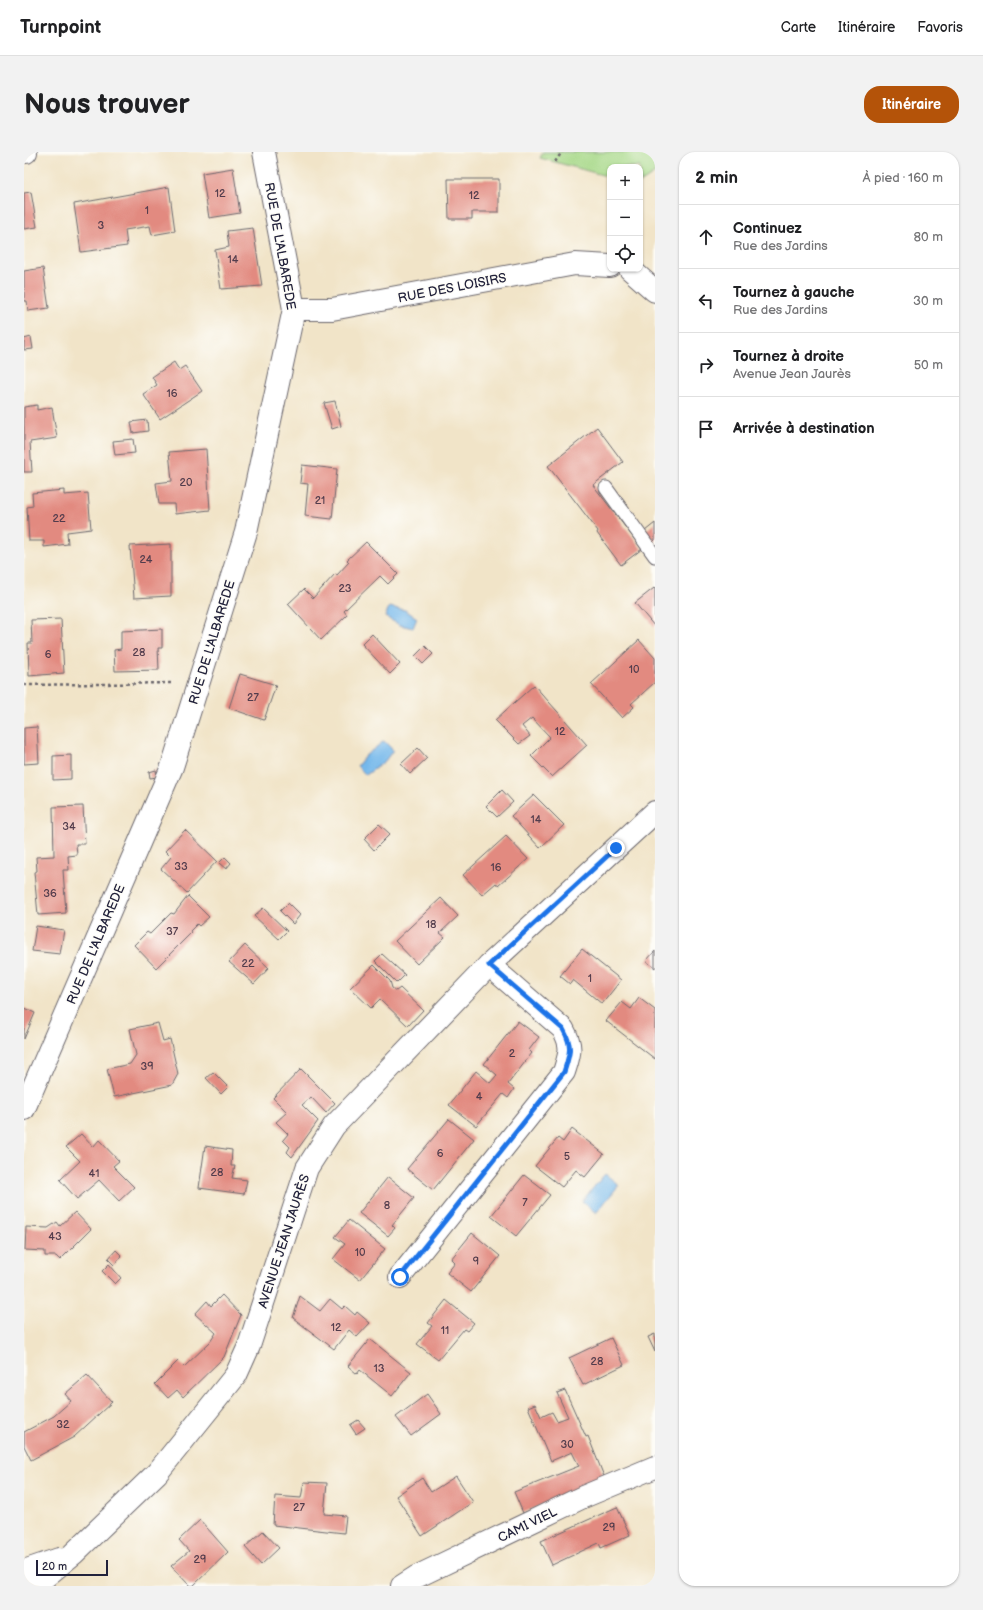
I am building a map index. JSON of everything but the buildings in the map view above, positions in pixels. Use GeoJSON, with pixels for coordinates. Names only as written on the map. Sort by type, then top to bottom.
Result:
{"type":"FeatureCollection","features":[{"type":"Feature","properties":{"kind":"street","name":"RUE DE L'ALBAREDE"},"geometry":{"type":"LineString","coordinates":[[24,1109],[172,767],[246,532],[294,309],[264,152]]}},
{"type":"Feature","properties":{"kind":"street","name":"RUE DES LOISIRS"},"geometry":{"type":"LineString","coordinates":[[294,309],[332,309],[575,264],[607,266]]}},
{"type":"Feature","properties":{"kind":"street"},"geometry":{"type":"LineString","coordinates":[[633,272],[655,291]]}},
{"type":"Feature","properties":{"kind":"street","name":"AVENUE JEAN JAURÈS"},"geometry":{"type":"LineString","coordinates":[[34,1586],[73,1554],[157,1473],[236,1375],[250,1342],[307,1168],[334,1126],[489,965],[655,812]]}},
{"type":"Feature","properties":{"kind":"street"},"geometry":{"type":"LineString","coordinates":[[400,1277],[564,1072],[570,1054],[570,1042],[563,1029],[489,965]]}},
{"type":"Feature","properties":{"kind":"street","name":"CAMI VIEL"},"geometry":{"type":"LineString","coordinates":[[402,1586],[416,1577],[584,1497],[655,1467]]}},
{"type":"Feature","properties":{"kind":"street","name":"AVENUE JEAN JAURÈS"},"geometry":{"type":"LineString","coordinates":[[24,1571],[73,1554]]}},
{"type":"Feature","properties":{"kind":"lane"},"geometry":{"type":"LineString","coordinates":[[606,488],[655,556]]}},
{"type":"Feature","properties":{"kind":"path"},"geometry":{"type":"LineString","coordinates":[[555,162],[562,152]]}},
{"type":"Feature","properties":{"kind":"path"},"geometry":{"type":"LineString","coordinates":[[24,685],[199,683]]}},
{"type":"Feature","properties":{"kind":"green space"},"geometry":{"type":"Polygon","coordinates":[[[543,152],[655,152],[655,173],[643,181],[643,164],[607,164],[607,176],[540,158],[543,152]]]}},
{"type":"Feature","properties":{"kind":"water"},"geometry":{"type":"Polygon","coordinates":[[[389,607],[405,610],[417,618],[413,628],[400,625],[385,617],[389,607]]]}},
{"type":"Feature","properties":{"kind":"water"},"geometry":{"type":"Polygon","coordinates":[[[384,741],[393,750],[385,761],[366,775],[357,766],[365,756],[384,741]]]}},
{"type":"Feature","properties":{"kind":"water"},"geometry":{"type":"Polygon","coordinates":[[[605,1174],[619,1185],[596,1213],[582,1201],[605,1174]]]}},
{"type":"Feature","properties":{"kind":"route"},"geometry":{"type":"LineString","coordinates":[[400,1277],[564,1072],[570,1054],[570,1042],[563,1029],[511,986],[489,965],[616,848]]}}]}
